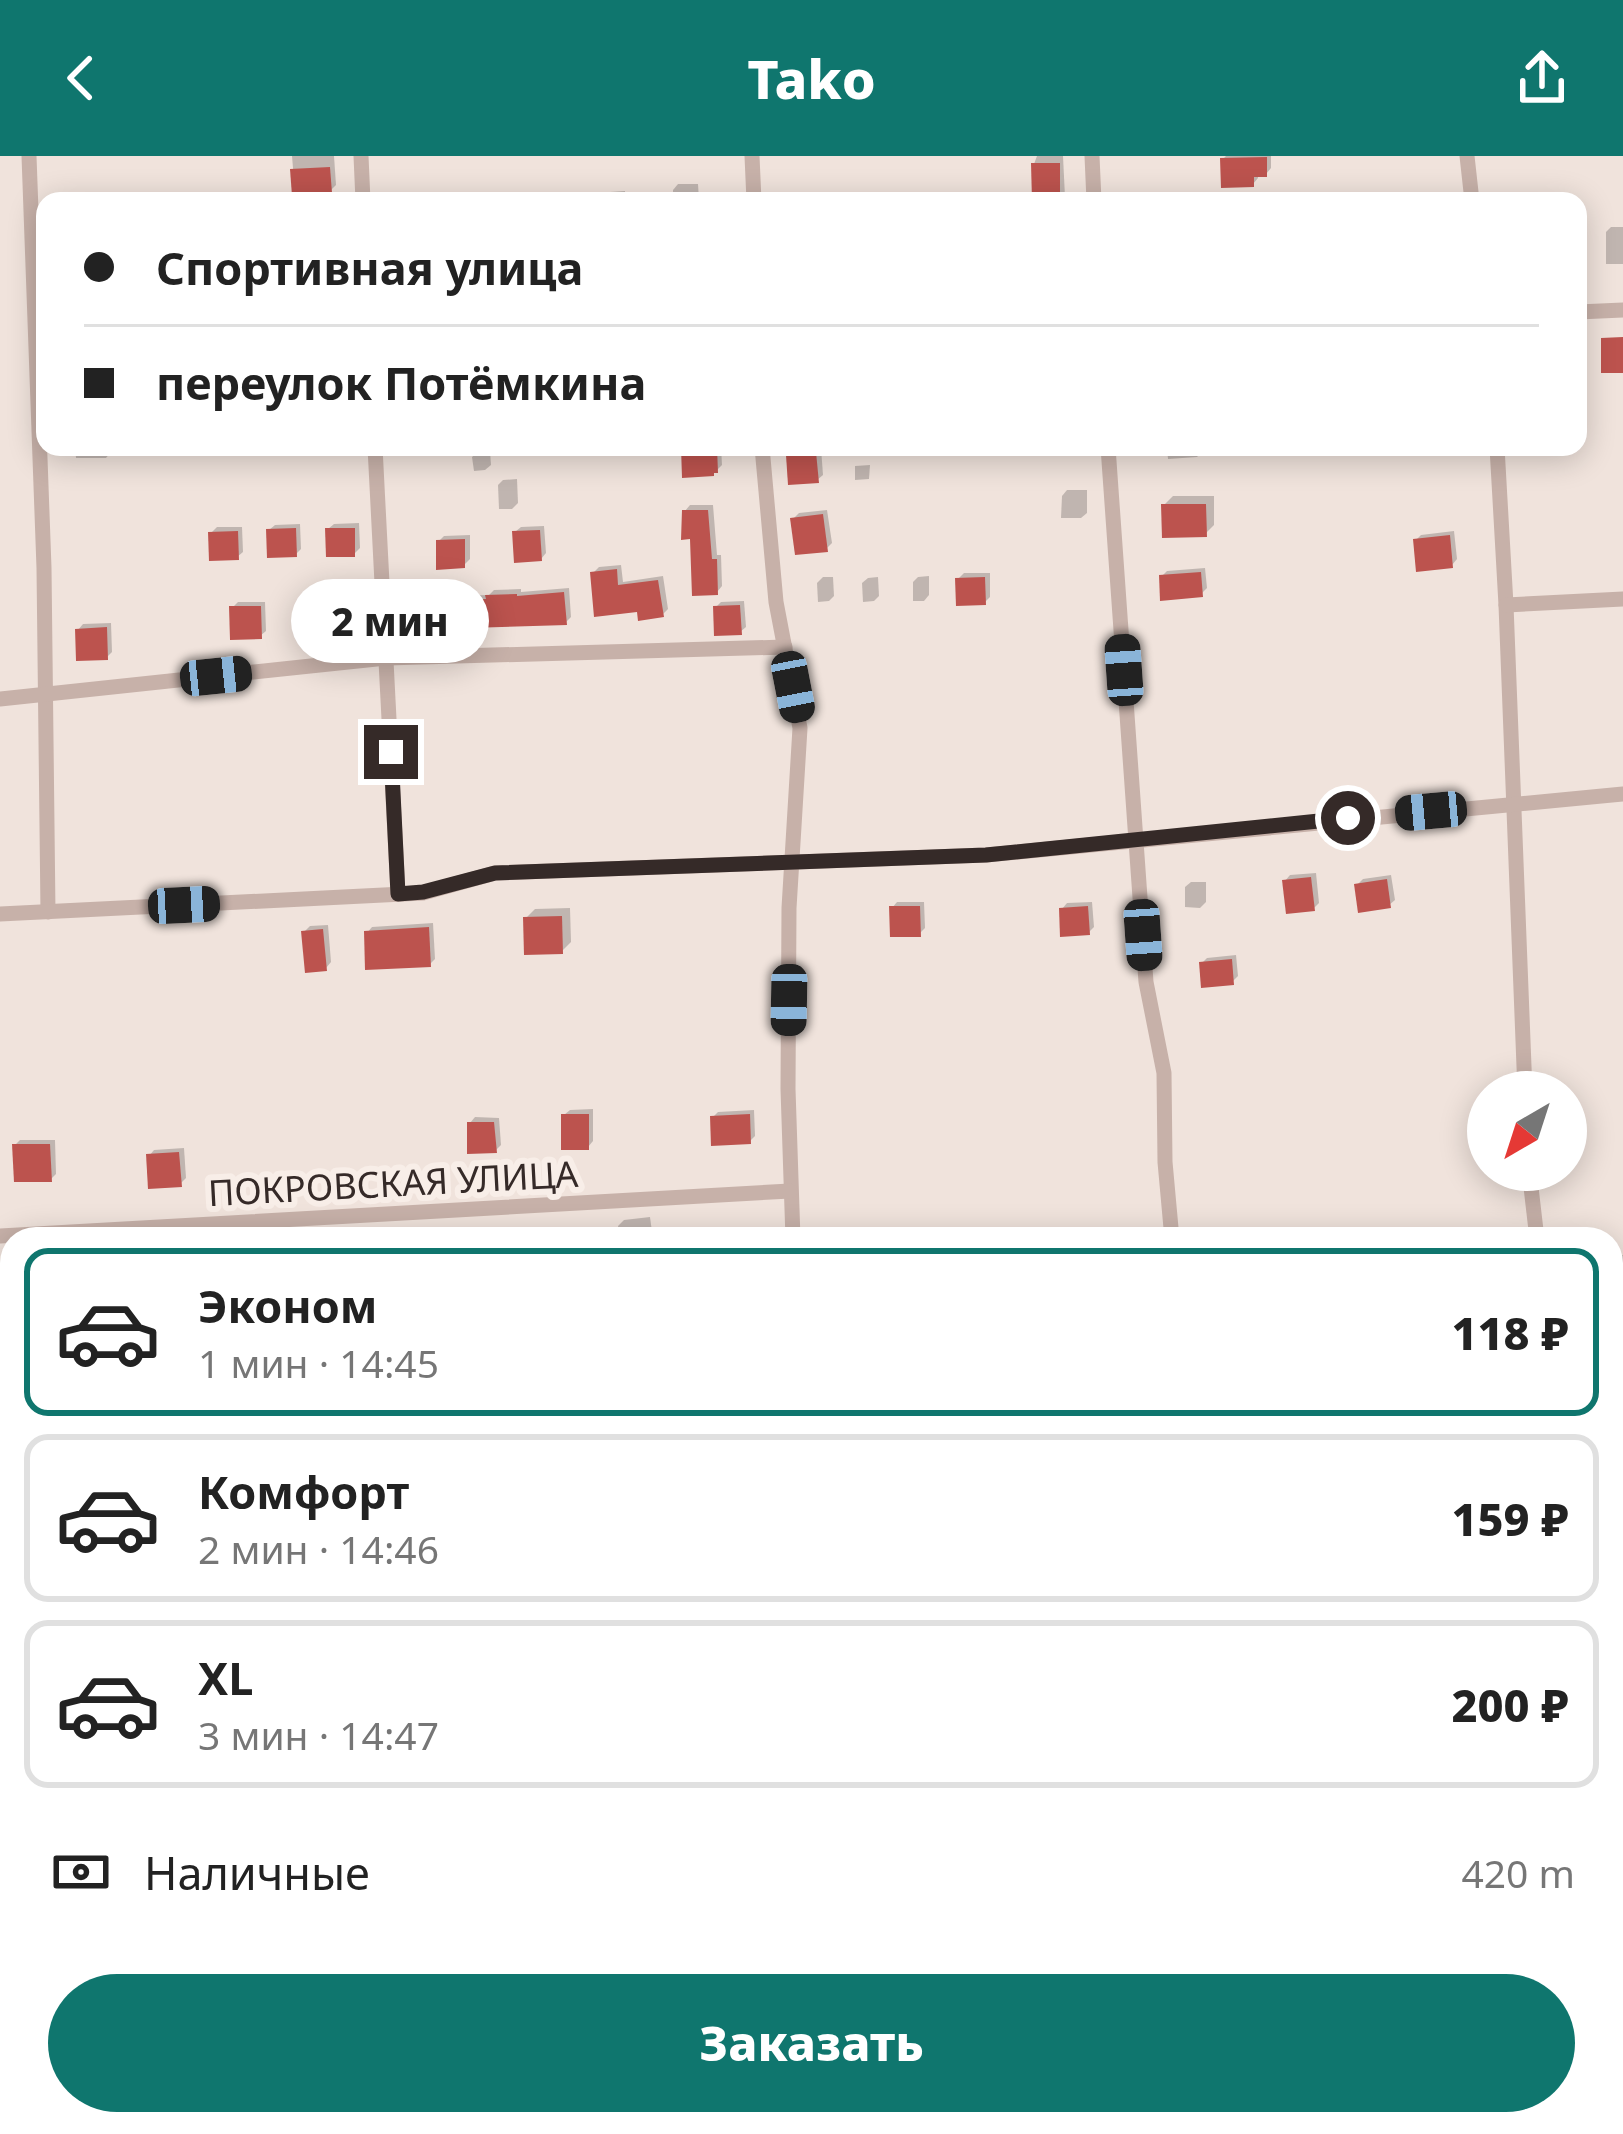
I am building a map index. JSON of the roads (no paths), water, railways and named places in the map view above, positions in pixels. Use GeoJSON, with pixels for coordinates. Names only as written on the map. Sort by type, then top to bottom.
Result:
{"type":"FeatureCollection","features":[{"type":"Feature","properties":{"kind":"street"},"geometry":{"type":"LineString","coordinates":[[29,156],[36,338]]}},
{"type":"Feature","properties":{"kind":"street"},"geometry":{"type":"LineString","coordinates":[[361,156],[363,192]]}},
{"type":"Feature","properties":{"kind":"street"},"geometry":{"type":"LineString","coordinates":[[752,156],[754,192]]}},
{"type":"Feature","properties":{"kind":"street"},"geometry":{"type":"LineString","coordinates":[[1092,156],[1094,192]]}},
{"type":"Feature","properties":{"kind":"street"},"geometry":{"type":"LineString","coordinates":[[1467,156],[1471,192]]}},
{"type":"Feature","properties":{"kind":"street"},"geometry":{"type":"LineString","coordinates":[[1587,312],[1623,310]]}},
{"type":"Feature","properties":{"kind":"street"},"geometry":{"type":"LineString","coordinates":[[41,456],[48,912]]}},
{"type":"Feature","properties":{"kind":"street"},"geometry":{"type":"LineString","coordinates":[[375,456],[398,894]]}},
{"type":"Feature","properties":{"kind":"street"},"geometry":{"type":"LineString","coordinates":[[763,456],[776,602],[800,728],[789,908],[792,1227]]}},
{"type":"Feature","properties":{"kind":"street"},"geometry":{"type":"LineString","coordinates":[[1109,456],[1146,982],[1164,1073],[1171,1227]]}},
{"type":"Feature","properties":{"kind":"street"},"geometry":{"type":"LineString","coordinates":[[1498,456],[1524,1071]]}},
{"type":"Feature","properties":{"kind":"street"},"geometry":{"type":"LineString","coordinates":[[1506,604],[1623,599]]}},
{"type":"Feature","properties":{"kind":"street"},"geometry":{"type":"LineString","coordinates":[[0,699],[386,658],[785,647]]}},
{"type":"Feature","properties":{"kind":"street"},"geometry":{"type":"LineString","coordinates":[[0,914],[423,892],[495,873],[986,855],[1623,794]]}},
{"type":"Feature","properties":{"kind":"street","name":"ПОКРОВСКАЯ УЛИЦА"},"geometry":{"type":"LineString","coordinates":[[158,1227],[790,1191]]}},
{"type":"Feature","properties":{"kind":"street"},"geometry":{"type":"LineString","coordinates":[[1531,1191],[1536,1227]]}}]}
